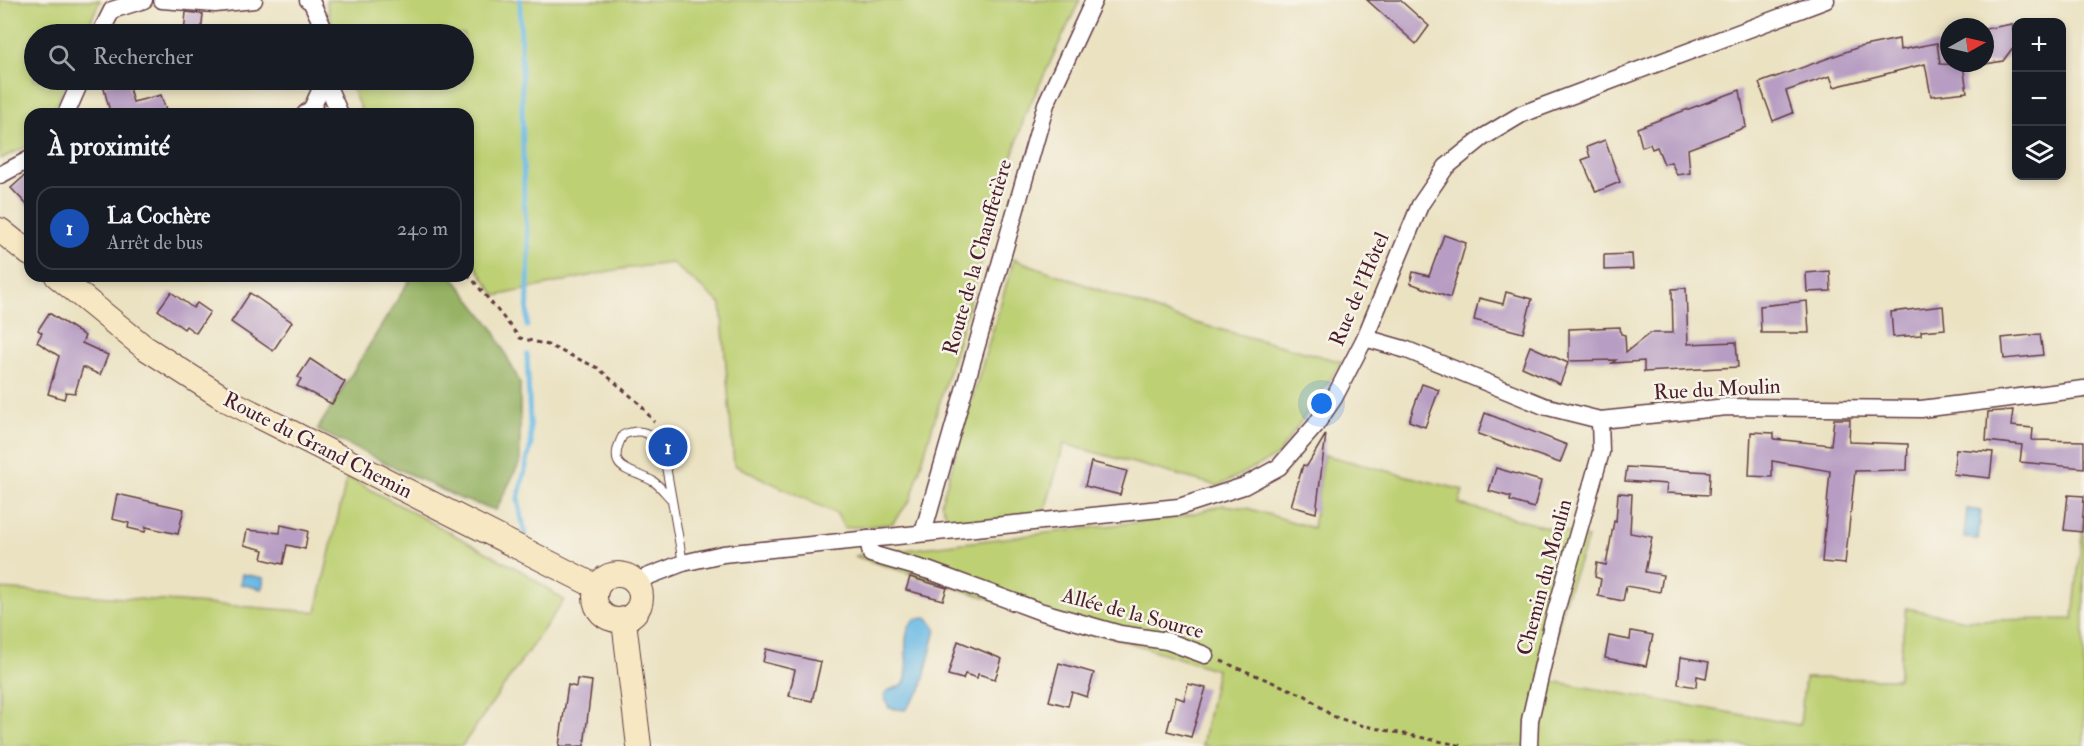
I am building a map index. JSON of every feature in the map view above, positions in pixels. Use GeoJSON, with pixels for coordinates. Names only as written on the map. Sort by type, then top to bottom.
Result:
{"type":"FeatureCollection","features":[{"type":"Feature","properties":{"kind":"main road"},"geometry":{"type":"LineString","coordinates":[[0,230],[24,249]]}},
{"type":"Feature","properties":{"kind":"main road","name":"Route du Grand Chemin"},"geometry":{"type":"LineString","coordinates":[[64,282],[144,347],[227,400],[597,587]]}},
{"type":"Feature","properties":{"kind":"main road"},"geometry":{"type":"LineString","coordinates":[[615,574],[626,575],[636,582],[641,592],[641,604],[634,615],[624,621],[613,621],[603,616],[597,608],[594,597],[597,587],[604,578],[615,574]]}},
{"type":"Feature","properties":{"kind":"main road"},"geometry":{"type":"LineString","coordinates":[[624,621],[639,746]]}},
{"type":"Feature","properties":{"kind":"street"},"geometry":{"type":"LineString","coordinates":[[105,24],[112,10],[144,0]]}},
{"type":"Feature","properties":{"kind":"street"},"geometry":{"type":"LineString","coordinates":[[162,0],[215,4],[254,0]]}},
{"type":"Feature","properties":{"kind":"street"},"geometry":{"type":"LineString","coordinates":[[308,0],[311,1],[321,24]]}},
{"type":"Feature","properties":{"kind":"street","name":"Route de la Chauffetière"},"geometry":{"type":"LineString","coordinates":[[923,533],[1046,104],[1094,0]]}},
{"type":"Feature","properties":{"kind":"street","name":"Rue de l'Hôtel"},"geometry":{"type":"LineString","coordinates":[[636,582],[683,563],[723,554],[1179,507],[1244,486],[1279,467],[1314,426],[1334,398],[1365,338],[1420,205],[1446,167],[1482,138],[1522,114],[1826,0]]}},
{"type":"Feature","properties":{"kind":"street"},"geometry":{"type":"LineString","coordinates":[[69,108],[77,90]]}},
{"type":"Feature","properties":{"kind":"street"},"geometry":{"type":"LineString","coordinates":[[312,108],[321,90]]}},
{"type":"Feature","properties":{"kind":"street"},"geometry":{"type":"LineString","coordinates":[[330,90],[337,108]]}},
{"type":"Feature","properties":{"kind":"street"},"geometry":{"type":"LineString","coordinates":[[0,175],[24,162]]}},
{"type":"Feature","properties":{"kind":"street","name":"Rue du Moulin"},"geometry":{"type":"LineString","coordinates":[[1365,338],[1407,350],[1544,406],[1600,420],[1727,407],[1921,409],[2084,389]]}},
{"type":"Feature","properties":{"kind":"street","name":"Chemin du Moulin"},"geometry":{"type":"LineString","coordinates":[[1529,746],[1530,720],[1552,625],[1601,452],[1600,420]]}},
{"type":"Feature","properties":{"kind":"street","name":"Allée de la Source"},"geometry":{"type":"LineString","coordinates":[[868,539],[871,554],[930,571],[1039,611],[1120,634],[1167,641],[1205,655]]}},
{"type":"Feature","properties":{"kind":"lane"},"geometry":{"type":"LineString","coordinates":[[671,499],[653,481],[630,474],[620,465],[616,452],[622,435],[633,430],[652,434],[663,449],[683,563]]}},
{"type":"Feature","properties":{"kind":"path"},"geometry":{"type":"LineString","coordinates":[[474,281],[520,338],[548,345],[598,368],[640,404],[655,424],[663,449]]}},
{"type":"Feature","properties":{"kind":"path","name":"Allée de la Source"},"geometry":{"type":"LineString","coordinates":[[1205,655],[1306,696],[1332,716],[1360,725],[1463,746]]}},
{"type":"Feature","properties":{"kind":"green space"},"geometry":{"type":"Polygon","coordinates":[[[0,0],[100,0],[89,24],[24,24],[24,90],[63,90],[55,108],[24,108],[24,148],[0,159],[0,0]]]}},
{"type":"Feature","properties":{"kind":"green space"},"geometry":{"type":"Polygon","coordinates":[[[326,0],[1080,0],[1025,115],[911,499],[892,524],[844,528],[837,514],[734,465],[721,304],[672,263],[621,269],[496,296],[474,264],[474,108],[360,108],[352,90],[474,90],[474,24],[332,24],[326,0]]]}},
{"type":"Feature","properties":{"kind":"green space"},"geometry":{"type":"Polygon","coordinates":[[[1014,259],[1177,318],[1342,362],[1277,456],[1218,486],[1064,444],[1044,514],[950,524],[941,503],[1014,259]]]}},
{"type":"Feature","properties":{"kind":"green space"},"geometry":{"type":"Polygon","coordinates":[[[408,282],[457,282],[492,327],[520,383],[520,462],[496,510],[461,499],[317,430],[408,282]]]}},
{"type":"Feature","properties":{"kind":"green space"},"geometry":{"type":"Polygon","coordinates":[[[1324,455],[1463,490],[1459,504],[1588,538],[1564,602],[1545,680],[1800,725],[1805,678],[1898,679],[1906,608],[1965,620],[2073,619],[2084,514],[2084,746],[1202,746],[1217,670],[854,556],[1181,517],[1223,505],[1247,508],[1313,528],[1324,455]]]}},
{"type":"Feature","properties":{"kind":"green space"},"geometry":{"type":"Polygon","coordinates":[[[347,477],[523,572],[564,600],[462,746],[0,746],[0,589],[316,612],[347,477]]]}},
{"type":"Feature","properties":{"kind":"water"},"geometry":{"type":"Polygon","coordinates":[[[1967,509],[1981,511],[1978,539],[1964,538],[1967,509]]]}},
{"type":"Feature","properties":{"kind":"water"},"geometry":{"type":"Polygon","coordinates":[[[242,574],[264,578],[262,589],[240,584],[242,574]]]}},
{"type":"Feature","properties":{"kind":"water"},"geometry":{"type":"Polygon","coordinates":[[[928,618],[936,629],[921,690],[905,710],[889,708],[884,695],[887,691],[903,685],[906,679],[906,644],[909,627],[915,619],[928,618]]]}},
{"type":"Feature","properties":{"kind":"building"},"geometry":{"type":"Polygon","coordinates":[[[1367,0],[1400,0],[1429,26],[1416,44],[1367,0]]]}},
{"type":"Feature","properties":{"kind":"building"},"geometry":{"type":"Polygon","coordinates":[[[186,12],[203,14],[202,24],[185,24],[186,12]]]}},
{"type":"Feature","properties":{"kind":"building"},"geometry":{"type":"Polygon","coordinates":[[[2012,24],[2012,50],[2003,61],[1994,62],[1994,27],[2012,24]]]}},
{"type":"Feature","properties":{"kind":"building"},"geometry":{"type":"Polygon","coordinates":[[[1899,39],[1900,50],[1937,43],[1940,72],[1964,72],[1967,92],[1931,96],[1925,64],[1834,87],[1830,76],[1786,91],[1793,113],[1773,121],[1759,83],[1859,47],[1899,39]]]}},
{"type":"Feature","properties":{"kind":"building"},"geometry":{"type":"Polygon","coordinates":[[[104,90],[130,90],[133,102],[161,95],[165,108],[109,108],[104,90]]]}},
{"type":"Feature","properties":{"kind":"building"},"geometry":{"type":"Polygon","coordinates":[[[1740,90],[1746,127],[1688,149],[1690,173],[1677,175],[1671,162],[1664,164],[1657,147],[1652,149],[1650,144],[1642,147],[1637,128],[1740,90]]]}},
{"type":"Feature","properties":{"kind":"building"},"geometry":{"type":"Polygon","coordinates":[[[1605,140],[1620,182],[1596,192],[1582,160],[1590,157],[1587,147],[1605,140]]]}},
{"type":"Feature","properties":{"kind":"building"},"geometry":{"type":"Polygon","coordinates":[[[24,176],[24,202],[11,188],[24,176]]]}},
{"type":"Feature","properties":{"kind":"building"},"geometry":{"type":"Polygon","coordinates":[[[1444,235],[1466,243],[1450,298],[1410,283],[1413,272],[1429,276],[1444,235]]]}},
{"type":"Feature","properties":{"kind":"building"},"geometry":{"type":"Polygon","coordinates":[[[1632,254],[1633,269],[1604,270],[1604,255],[1632,254]]]}},
{"type":"Feature","properties":{"kind":"building"},"geometry":{"type":"Polygon","coordinates":[[[1830,271],[1831,291],[1807,292],[1806,273],[1830,271]]]}},
{"type":"Feature","properties":{"kind":"building"},"geometry":{"type":"Polygon","coordinates":[[[1686,288],[1688,344],[1736,342],[1738,367],[1644,372],[1644,361],[1612,363],[1616,360],[1569,361],[1569,329],[1620,327],[1621,334],[1625,335],[1626,352],[1650,333],[1673,333],[1672,289],[1686,288]]]}},
{"type":"Feature","properties":{"kind":"building"},"geometry":{"type":"Polygon","coordinates":[[[171,292],[193,308],[197,303],[210,312],[196,333],[186,326],[184,329],[158,310],[171,292]]]}},
{"type":"Feature","properties":{"kind":"building"},"geometry":{"type":"Polygon","coordinates":[[[1506,292],[1532,299],[1523,333],[1474,320],[1479,298],[1503,304],[1506,292]]]}},
{"type":"Feature","properties":{"kind":"building"},"geometry":{"type":"Polygon","coordinates":[[[250,293],[292,322],[273,351],[231,322],[250,293]]]}},
{"type":"Feature","properties":{"kind":"building"},"geometry":{"type":"Polygon","coordinates":[[[1807,301],[1809,333],[1761,333],[1760,306],[1807,301]]]}},
{"type":"Feature","properties":{"kind":"building"},"geometry":{"type":"Polygon","coordinates":[[[1943,306],[1945,329],[1921,331],[1921,335],[1893,337],[1891,312],[1943,306]]]}},
{"type":"Feature","properties":{"kind":"building"},"geometry":{"type":"Polygon","coordinates":[[[49,313],[85,336],[82,343],[108,355],[100,375],[83,367],[75,393],[66,392],[64,399],[48,394],[59,356],[37,342],[42,333],[38,330],[49,313]]]}},
{"type":"Feature","properties":{"kind":"building"},"geometry":{"type":"Polygon","coordinates":[[[2040,334],[2043,355],[2004,359],[2002,338],[2040,334]]]}},
{"type":"Feature","properties":{"kind":"building"},"geometry":{"type":"Polygon","coordinates":[[[1530,346],[1568,363],[1560,384],[1522,367],[1530,346]]]}},
{"type":"Feature","properties":{"kind":"building"},"geometry":{"type":"Polygon","coordinates":[[[310,359],[345,382],[332,404],[297,386],[301,379],[298,377],[310,359]]]}},
{"type":"Feature","properties":{"kind":"building"},"geometry":{"type":"Polygon","coordinates":[[[1422,384],[1439,390],[1425,427],[1409,421],[1422,384]]]}},
{"type":"Feature","properties":{"kind":"building"},"geometry":{"type":"Polygon","coordinates":[[[2013,410],[2011,426],[2033,428],[2032,440],[2084,441],[2084,468],[2020,462],[2022,445],[1986,441],[1988,412],[2013,410]]]}},
{"type":"Feature","properties":{"kind":"building"},"geometry":{"type":"Polygon","coordinates":[[[1485,413],[1567,445],[1560,463],[1478,434],[1485,413]]]}},
{"type":"Feature","properties":{"kind":"building"},"geometry":{"type":"Polygon","coordinates":[[[1834,419],[1850,419],[1849,442],[1908,444],[1907,470],[1855,471],[1845,564],[1822,562],[1830,471],[1772,461],[1772,477],[1749,476],[1751,432],[1774,433],[1774,439],[1831,445],[1834,419]]]}},
{"type":"Feature","properties":{"kind":"building"},"geometry":{"type":"Polygon","coordinates":[[[1326,434],[1316,513],[1291,506],[1303,465],[1307,466],[1326,434]]]}},
{"type":"Feature","properties":{"kind":"building"},"geometry":{"type":"Polygon","coordinates":[[[1956,449],[1993,452],[1990,478],[1953,474],[1956,449]]]}},
{"type":"Feature","properties":{"kind":"building"},"geometry":{"type":"Polygon","coordinates":[[[1091,462],[1127,471],[1120,495],[1085,486],[1091,462]]]}},
{"type":"Feature","properties":{"kind":"building"},"geometry":{"type":"Polygon","coordinates":[[[1627,467],[1710,472],[1709,495],[1666,493],[1667,484],[1625,481],[1627,467]]]}},
{"type":"Feature","properties":{"kind":"building"},"geometry":{"type":"Polygon","coordinates":[[[1496,468],[1541,481],[1534,508],[1510,501],[1511,497],[1489,491],[1496,468]]]}},
{"type":"Feature","properties":{"kind":"building"},"geometry":{"type":"Polygon","coordinates":[[[1618,493],[1632,494],[1630,533],[1652,537],[1645,572],[1663,575],[1660,592],[1626,586],[1623,601],[1598,596],[1601,579],[1595,577],[1597,563],[1606,565],[1614,521],[1616,522],[1618,493]]]}},
{"type":"Feature","properties":{"kind":"building"},"geometry":{"type":"Polygon","coordinates":[[[117,494],[184,509],[178,534],[146,527],[145,532],[128,528],[129,523],[112,519],[117,494]]]}},
{"type":"Feature","properties":{"kind":"building"},"geometry":{"type":"Polygon","coordinates":[[[2068,495],[2084,496],[2082,532],[2064,530],[2068,495]]]}},
{"type":"Feature","properties":{"kind":"building"},"geometry":{"type":"Polygon","coordinates":[[[281,525],[308,531],[305,549],[287,545],[283,564],[262,559],[264,550],[244,545],[247,530],[280,533],[281,525]]]}},
{"type":"Feature","properties":{"kind":"building"},"geometry":{"type":"Polygon","coordinates":[[[910,577],[947,588],[943,600],[906,590],[910,577]]]}},
{"type":"Feature","properties":{"kind":"building"},"geometry":{"type":"Polygon","coordinates":[[[1631,631],[1653,635],[1646,666],[1605,658],[1609,636],[1630,640],[1631,631]]]}},
{"type":"Feature","properties":{"kind":"building"},"geometry":{"type":"Polygon","coordinates":[[[958,641],[1002,659],[995,679],[978,674],[977,678],[965,674],[963,679],[948,675],[958,641]]]}},
{"type":"Feature","properties":{"kind":"building"},"geometry":{"type":"Polygon","coordinates":[[[766,649],[821,662],[812,701],[789,696],[795,670],[763,662],[766,649]]]}},
{"type":"Feature","properties":{"kind":"building"},"geometry":{"type":"Polygon","coordinates":[[[1681,657],[1709,662],[1706,678],[1697,676],[1696,687],[1678,684],[1681,657]]]}},
{"type":"Feature","properties":{"kind":"building"},"geometry":{"type":"Polygon","coordinates":[[[1059,663],[1094,673],[1087,697],[1072,692],[1068,706],[1049,701],[1059,663]]]}},
{"type":"Feature","properties":{"kind":"building"},"geometry":{"type":"Polygon","coordinates":[[[577,679],[592,681],[584,746],[559,746],[568,685],[576,687],[577,679]]]}},
{"type":"Feature","properties":{"kind":"building"},"geometry":{"type":"Polygon","coordinates":[[[1188,684],[1206,688],[1191,737],[1167,731],[1176,697],[1184,700],[1188,684]]]}},
{"type":"Feature","properties":{"kind":"waterway"},"geometry":{"type":"LineString","coordinates":[[520,0],[524,202],[529,250],[527,326]]}},
{"type":"Feature","properties":{"kind":"waterway"},"geometry":{"type":"LineString","coordinates":[[525,534],[518,499],[531,445],[527,355]]}},
{"type":"Feature","properties":{"kind":"place","name":"La Cochère"},"geometry":{"type":"Point","coordinates":[668,447]}}]}
